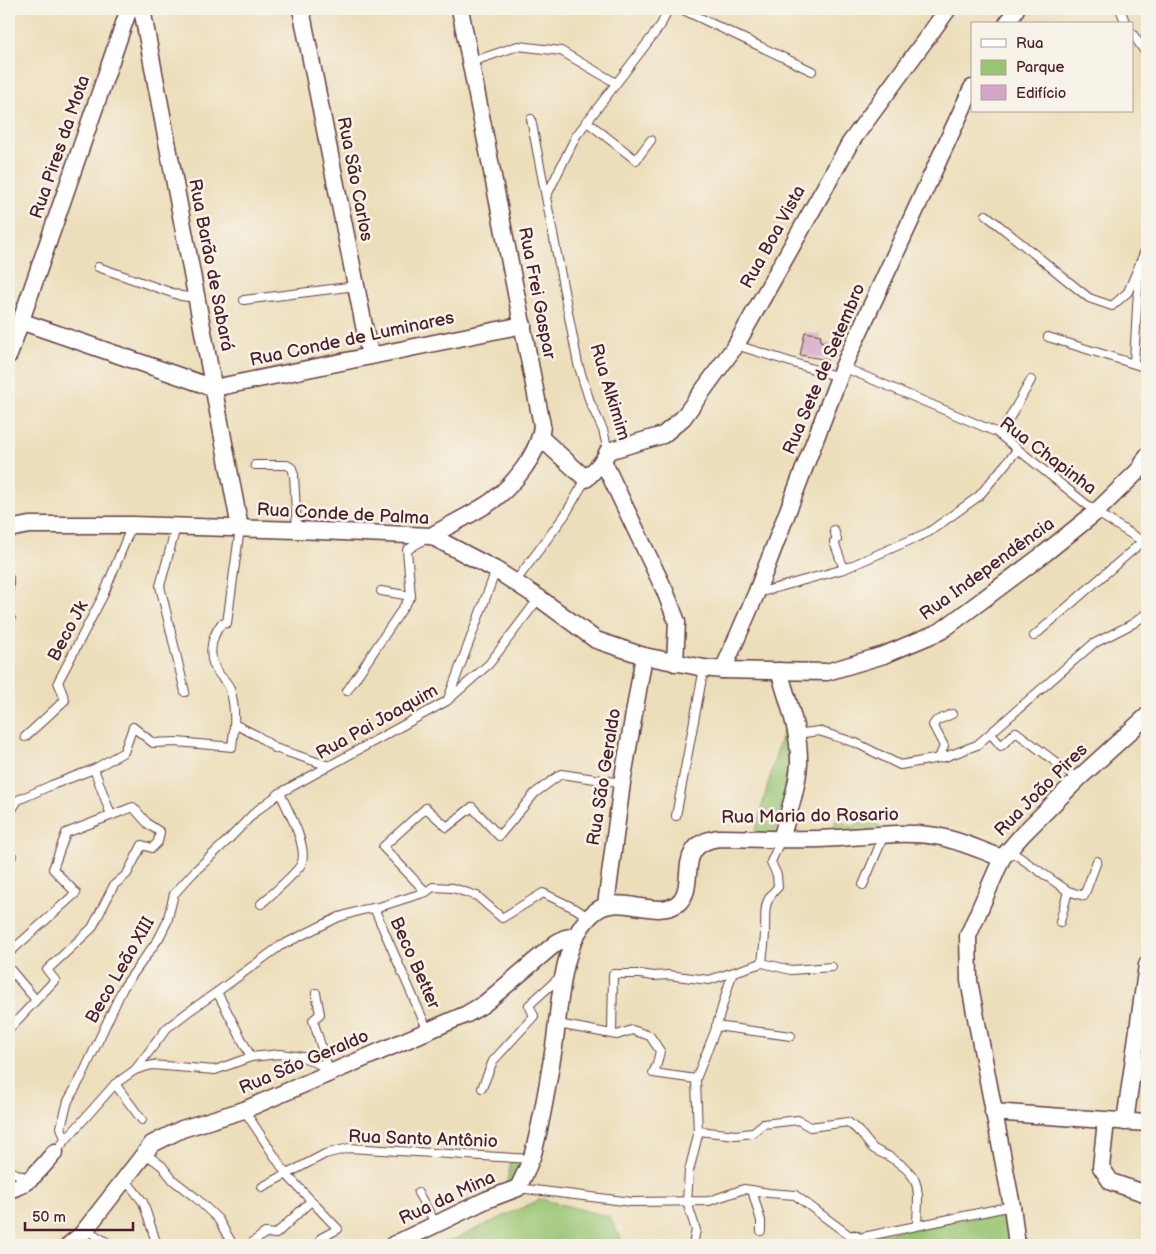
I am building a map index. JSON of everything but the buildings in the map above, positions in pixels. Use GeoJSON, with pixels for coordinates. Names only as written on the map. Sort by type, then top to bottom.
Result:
{"type":"FeatureCollection","features":[{"type":"Feature","properties":{"kind":"street","name":"Rua Pires da Mota"},"geometry":{"type":"LineString","coordinates":[[9,355],[129,9]]}},
{"type":"Feature","properties":{"kind":"street","name":"Rua Barão de Sabará"},"geometry":{"type":"LineString","coordinates":[[142,9],[240,528]]}},
{"type":"Feature","properties":{"kind":"street","name":"Rua São Carlos"},"geometry":{"type":"LineString","coordinates":[[300,9],[370,356]]}},
{"type":"Feature","properties":{"kind":"street","name":"Rua Frei Gaspar"},"geometry":{"type":"LineString","coordinates":[[460,9],[523,324],[542,425],[541,438]]}},
{"type":"Feature","properties":{"kind":"street","name":"Rua Boa Vista"},"geometry":{"type":"LineString","coordinates":[[606,456],[662,434],[683,418],[736,345],[850,143],[948,9]]}},
{"type":"Feature","properties":{"kind":"street"},"geometry":{"type":"LineString","coordinates":[[1008,22],[1016,9]]}},
{"type":"Feature","properties":{"kind":"street","name":"Rua Sete de Setembro"},"geometry":{"type":"LineString","coordinates":[[723,670],[756,594],[841,372],[971,90]]}},
{"type":"Feature","properties":{"kind":"street"},"geometry":{"type":"LineString","coordinates":[[20,321],[214,388]]}},
{"type":"Feature","properties":{"kind":"street","name":"Rua Conde de Luminares"},"geometry":{"type":"LineString","coordinates":[[214,388],[523,324]]}},
{"type":"Feature","properties":{"kind":"street"},"geometry":{"type":"LineString","coordinates":[[431,536],[493,500],[524,470],[541,438],[586,479],[606,456]]}},
{"type":"Feature","properties":{"kind":"street","name":"Rua Alkimim"},"geometry":{"type":"LineString","coordinates":[[606,456],[674,614],[676,622],[675,663]]}},
{"type":"Feature","properties":{"kind":"street","name":"Rua Independência"},"geometry":{"type":"LineString","coordinates":[[644,656],[723,670],[827,672],[884,655],[941,631],[1044,554],[1096,512],[1140,470],[1147,456]]}},
{"type":"Feature","properties":{"kind":"street","name":"Rua Conde de Palma"},"geometry":{"type":"LineString","coordinates":[[9,529],[29,525],[132,525],[431,536],[496,570],[540,598],[596,640],[644,656]]}},
{"type":"Feature","properties":{"kind":"street","name":"Rua São Geraldo"},"geometry":{"type":"LineString","coordinates":[[606,905],[622,783],[644,656]]}},
{"type":"Feature","properties":{"kind":"street"},"geometry":{"type":"LineString","coordinates":[[779,671],[796,734],[799,764],[794,795],[781,839]]}},
{"type":"Feature","properties":{"kind":"street","name":"Rua João Pires"},"geometry":{"type":"LineString","coordinates":[[1018,1245],[969,981],[968,936],[1005,854],[1078,779],[1147,716]]}},
{"type":"Feature","properties":{"kind":"street","name":"Rua Maria do Rosario"},"geometry":{"type":"LineString","coordinates":[[606,905],[666,909],[677,904],[684,894],[689,861],[698,845],[706,839],[836,838],[884,834],[936,836],[1005,854]]}},
{"type":"Feature","properties":{"kind":"street"},"geometry":{"type":"LineString","coordinates":[[518,1188],[531,1158],[540,1119],[558,1024],[564,973],[575,936],[588,917],[606,905]]}},
{"type":"Feature","properties":{"kind":"street","name":"Rua São Geraldo"},"geometry":{"type":"LineString","coordinates":[[69,1245],[86,1229],[152,1144],[182,1129],[244,1110],[331,1069],[467,1014],[484,1004],[556,943],[565,938],[575,936]]}},
{"type":"Feature","properties":{"kind":"street"},"geometry":{"type":"LineString","coordinates":[[1125,1122],[1147,965]]}},
{"type":"Feature","properties":{"kind":"street"},"geometry":{"type":"LineString","coordinates":[[993,1112],[1147,1123]]}},
{"type":"Feature","properties":{"kind":"street"},"geometry":{"type":"LineString","coordinates":[[1106,1121],[1101,1167],[1111,1182],[1147,1194]]}},
{"type":"Feature","properties":{"kind":"street"},"geometry":{"type":"LineString","coordinates":[[9,1190],[22,1186],[31,1179],[60,1146]]}},
{"type":"Feature","properties":{"kind":"street","name":"Rua da Mina"},"geometry":{"type":"LineString","coordinates":[[393,1245],[486,1200],[518,1188]]}},
{"type":"Feature","properties":{"kind":"lane"},"geometry":{"type":"LineString","coordinates":[[547,195],[576,136],[661,25],[668,9]]}},
{"type":"Feature","properties":{"kind":"lane"},"geometry":{"type":"LineString","coordinates":[[681,9],[812,71]]}},
{"type":"Feature","properties":{"kind":"lane"},"geometry":{"type":"LineString","coordinates":[[1120,9],[1125,22]]}},
{"type":"Feature","properties":{"kind":"lane"},"geometry":{"type":"LineString","coordinates":[[1134,36],[1147,55]]}},
{"type":"Feature","properties":{"kind":"lane"},"geometry":{"type":"LineString","coordinates":[[471,62],[518,46],[561,51],[616,83]]}},
{"type":"Feature","properties":{"kind":"lane","name":"Rua Alkimim"},"geometry":{"type":"LineString","coordinates":[[532,119],[578,364],[590,402],[604,430],[606,456]]}},
{"type":"Feature","properties":{"kind":"lane"},"geometry":{"type":"LineString","coordinates":[[586,121],[636,160],[651,140]]}},
{"type":"Feature","properties":{"kind":"lane"},"geometry":{"type":"LineString","coordinates":[[986,216],[1089,298],[1112,306],[1128,292],[1147,246]]}},
{"type":"Feature","properties":{"kind":"lane"},"geometry":{"type":"LineString","coordinates":[[1134,364],[1140,264]]}},
{"type":"Feature","properties":{"kind":"lane"},"geometry":{"type":"LineString","coordinates":[[98,267],[181,296],[197,298]]}},
{"type":"Feature","properties":{"kind":"lane"},"geometry":{"type":"LineString","coordinates":[[244,300],[356,286]]}},
{"type":"Feature","properties":{"kind":"lane"},"geometry":{"type":"LineString","coordinates":[[1048,337],[1147,368]]}},
{"type":"Feature","properties":{"kind":"lane","name":"Rua Chapinha"},"geometry":{"type":"LineString","coordinates":[[736,345],[841,372],[987,428],[1000,435],[1096,512],[1145,543]]}},
{"type":"Feature","properties":{"kind":"lane"},"geometry":{"type":"LineString","coordinates":[[1000,435],[1031,380]]}},
{"type":"Feature","properties":{"kind":"lane"},"geometry":{"type":"LineString","coordinates":[[756,594],[844,569],[929,532],[979,496],[1018,449]]}},
{"type":"Feature","properties":{"kind":"lane"},"geometry":{"type":"LineString","coordinates":[[255,465],[287,464],[292,468],[297,530]]}},
{"type":"Feature","properties":{"kind":"lane"},"geometry":{"type":"LineString","coordinates":[[515,583],[565,515],[586,479]]}},
{"type":"Feature","properties":{"kind":"lane","name":"Beco Jk"},"geometry":{"type":"LineString","coordinates":[[25,736],[65,700],[58,682],[103,596],[132,525]]}},
{"type":"Feature","properties":{"kind":"lane"},"geometry":{"type":"LineString","coordinates":[[176,527],[160,586],[185,692]]}},
{"type":"Feature","properties":{"kind":"lane"},"geometry":{"type":"LineString","coordinates":[[9,814],[18,800],[94,769],[124,752],[133,727],[153,743],[177,742],[232,747],[236,725],[230,688],[217,672],[211,658],[211,648],[216,631],[221,624],[227,623],[240,528]]}},
{"type":"Feature","properties":{"kind":"lane"},"geometry":{"type":"LineString","coordinates":[[834,530],[837,540],[834,542],[844,569]]}},
{"type":"Feature","properties":{"kind":"lane"},"geometry":{"type":"LineString","coordinates":[[348,691],[410,596],[408,550],[431,536]]}},
{"type":"Feature","properties":{"kind":"lane"},"geometry":{"type":"LineString","coordinates":[[1034,636],[1145,543]]}},
{"type":"Feature","properties":{"kind":"lane"},"geometry":{"type":"LineString","coordinates":[[447,701],[496,570]]}},
{"type":"Feature","properties":{"kind":"lane"},"geometry":{"type":"LineString","coordinates":[[9,578],[9,589]]}},
{"type":"Feature","properties":{"kind":"lane"},"geometry":{"type":"LineString","coordinates":[[381,591],[410,596]]}},
{"type":"Feature","properties":{"kind":"lane","name":"Rua Pai Joaquim"},"geometry":{"type":"LineString","coordinates":[[255,812],[280,792],[447,701],[489,664],[540,598]]}},
{"type":"Feature","properties":{"kind":"lane"},"geometry":{"type":"LineString","coordinates":[[796,734],[819,731],[856,743],[900,765],[939,758],[977,745],[1093,644],[1134,623],[1147,613]]}},
{"type":"Feature","properties":{"kind":"lane"},"geometry":{"type":"LineString","coordinates":[[676,816],[704,668]]}},
{"type":"Feature","properties":{"kind":"lane"},"geometry":{"type":"LineString","coordinates":[[939,758],[944,746],[933,725],[936,721],[952,714]]}},
{"type":"Feature","properties":{"kind":"lane"},"geometry":{"type":"LineString","coordinates":[[236,725],[258,736],[275,748],[328,766]]}},
{"type":"Feature","properties":{"kind":"lane"},"geometry":{"type":"LineString","coordinates":[[991,734],[1001,746],[1016,732],[1078,779]]}},
{"type":"Feature","properties":{"kind":"lane"},"geometry":{"type":"LineString","coordinates":[[94,769],[111,814]]}},
{"type":"Feature","properties":{"kind":"lane"},"geometry":{"type":"LineString","coordinates":[[426,892],[382,847],[426,808],[447,827],[472,807],[499,836],[535,793],[561,774],[622,783]]}},
{"type":"Feature","properties":{"kind":"lane"},"geometry":{"type":"LineString","coordinates":[[261,904],[300,866],[304,856],[296,828],[280,792]]}},
{"type":"Feature","properties":{"kind":"lane"},"geometry":{"type":"LineString","coordinates":[[9,953],[76,893],[53,869],[66,833],[133,807],[148,824],[160,832],[158,842],[152,848],[142,845],[127,874],[114,885],[92,928],[47,970],[55,980],[9,1029]]}},
{"type":"Feature","properties":{"kind":"lane","name":"Beco Leão XIII"},"geometry":{"type":"LineString","coordinates":[[60,1146],[61,1127],[68,1101],[82,1076],[123,988],[159,938],[167,922],[174,894],[255,812]]}},
{"type":"Feature","properties":{"kind":"lane"},"geometry":{"type":"LineString","coordinates":[[863,885],[884,834]]}},
{"type":"Feature","properties":{"kind":"lane"},"geometry":{"type":"LineString","coordinates":[[762,963],[766,930],[764,912],[769,896],[778,887],[777,875],[771,862],[781,839]]}},
{"type":"Feature","properties":{"kind":"lane"},"geometry":{"type":"LineString","coordinates":[[1005,854],[1068,891],[1084,896],[1096,861]]}},
{"type":"Feature","properties":{"kind":"lane"},"geometry":{"type":"LineString","coordinates":[[60,1146],[115,1084],[135,1070],[168,1028],[280,946],[339,918],[426,892],[434,887],[453,888],[476,896],[502,918],[543,893],[588,917]]}},
{"type":"Feature","properties":{"kind":"lane"},"geometry":{"type":"LineString","coordinates":[[1060,922],[1068,891]]}},
{"type":"Feature","properties":{"kind":"lane","name":"Beco Better"},"geometry":{"type":"LineString","coordinates":[[374,908],[428,1031]]}},
{"type":"Feature","properties":{"kind":"lane"},"geometry":{"type":"LineString","coordinates":[[612,1034],[613,974],[668,975],[709,980],[762,963],[791,970],[832,968]]}},
{"type":"Feature","properties":{"kind":"lane"},"geometry":{"type":"LineString","coordinates":[[9,968],[36,1000]]}},
{"type":"Feature","properties":{"kind":"lane"},"geometry":{"type":"LineString","coordinates":[[482,1088],[493,1061],[534,1016],[529,1005],[564,973]]}},
{"type":"Feature","properties":{"kind":"lane"},"geometry":{"type":"LineString","coordinates":[[693,1245],[696,1230],[687,1202],[689,1171],[696,1149],[698,1131],[696,1079],[716,1026],[732,974]]}},
{"type":"Feature","properties":{"kind":"lane"},"geometry":{"type":"LineString","coordinates":[[217,992],[251,1057]]}},
{"type":"Feature","properties":{"kind":"lane"},"geometry":{"type":"LineString","coordinates":[[316,993],[320,1014],[313,1020],[331,1069]]}},
{"type":"Feature","properties":{"kind":"lane"},"geometry":{"type":"LineString","coordinates":[[558,1024],[617,1035],[632,1030],[650,1036],[660,1051],[653,1073],[696,1079]]}},
{"type":"Feature","properties":{"kind":"lane"},"geometry":{"type":"LineString","coordinates":[[716,1026],[791,1036]]}},
{"type":"Feature","properties":{"kind":"lane"},"geometry":{"type":"LineString","coordinates":[[135,1070],[152,1065],[215,1070],[251,1057],[280,1054],[303,1057],[331,1069]]}},
{"type":"Feature","properties":{"kind":"lane"},"geometry":{"type":"LineString","coordinates":[[115,1084],[142,1120]]}},
{"type":"Feature","properties":{"kind":"lane"},"geometry":{"type":"LineString","coordinates":[[244,1110],[287,1175],[338,1229],[321,1238],[326,1245]]}},
{"type":"Feature","properties":{"kind":"lane"},"geometry":{"type":"LineString","coordinates":[[698,1131],[736,1134],[752,1133],[763,1124],[798,1120],[810,1127],[848,1122],[861,1133],[867,1143],[914,1176],[918,1185],[917,1225]]}},
{"type":"Feature","properties":{"kind":"lane","name":"Rua Santo Antônio"},"geometry":{"type":"LineString","coordinates":[[262,1187],[325,1154],[349,1148],[531,1158]]}},
{"type":"Feature","properties":{"kind":"lane"},"geometry":{"type":"LineString","coordinates":[[145,1153],[162,1166],[173,1180],[218,1219],[233,1245]]}},
{"type":"Feature","properties":{"kind":"lane"},"geometry":{"type":"LineString","coordinates":[[9,1171],[31,1179]]}},
{"type":"Feature","properties":{"kind":"lane"},"geometry":{"type":"LineString","coordinates":[[125,1179],[143,1202],[156,1245]]}},
{"type":"Feature","properties":{"kind":"lane"},"geometry":{"type":"LineString","coordinates":[[518,1188],[632,1202],[709,1201],[744,1189],[795,1195],[855,1242],[917,1225],[1012,1206]]}},
{"type":"Feature","properties":{"kind":"lane"},"geometry":{"type":"LineString","coordinates":[[752,1190],[761,1221],[761,1231]]}},
{"type":"Feature","properties":{"kind":"lane"},"geometry":{"type":"LineString","coordinates":[[418,1193],[436,1224]]}},
{"type":"Feature","properties":{"kind":"lane"},"geometry":{"type":"LineString","coordinates":[[249,1245],[265,1233],[276,1234],[311,1200]]}},
{"type":"Feature","properties":{"kind":"lane"},"geometry":{"type":"LineString","coordinates":[[86,1229],[111,1245]]}},
{"type":"Feature","properties":{"kind":"green space"},"geometry":{"type":"Polygon","coordinates":[[[783,730],[791,748],[788,793],[773,838],[754,835],[783,730]]]}},
{"type":"Feature","properties":{"kind":"green space"},"geometry":{"type":"Polygon","coordinates":[[[866,812],[881,828],[832,835],[836,820],[854,827],[866,812]]]}},
{"type":"Feature","properties":{"kind":"green space"},"geometry":{"type":"Polygon","coordinates":[[[511,1160],[527,1160],[513,1184],[506,1187],[511,1160]]]}},
{"type":"Feature","properties":{"kind":"green space"},"geometry":{"type":"Polygon","coordinates":[[[541,1199],[610,1217],[624,1245],[442,1245],[541,1199]]]}},
{"type":"Feature","properties":{"kind":"green space"},"geometry":{"type":"Polygon","coordinates":[[[1009,1213],[1015,1245],[856,1245],[855,1240],[918,1226],[1009,1213]]]}}]}
